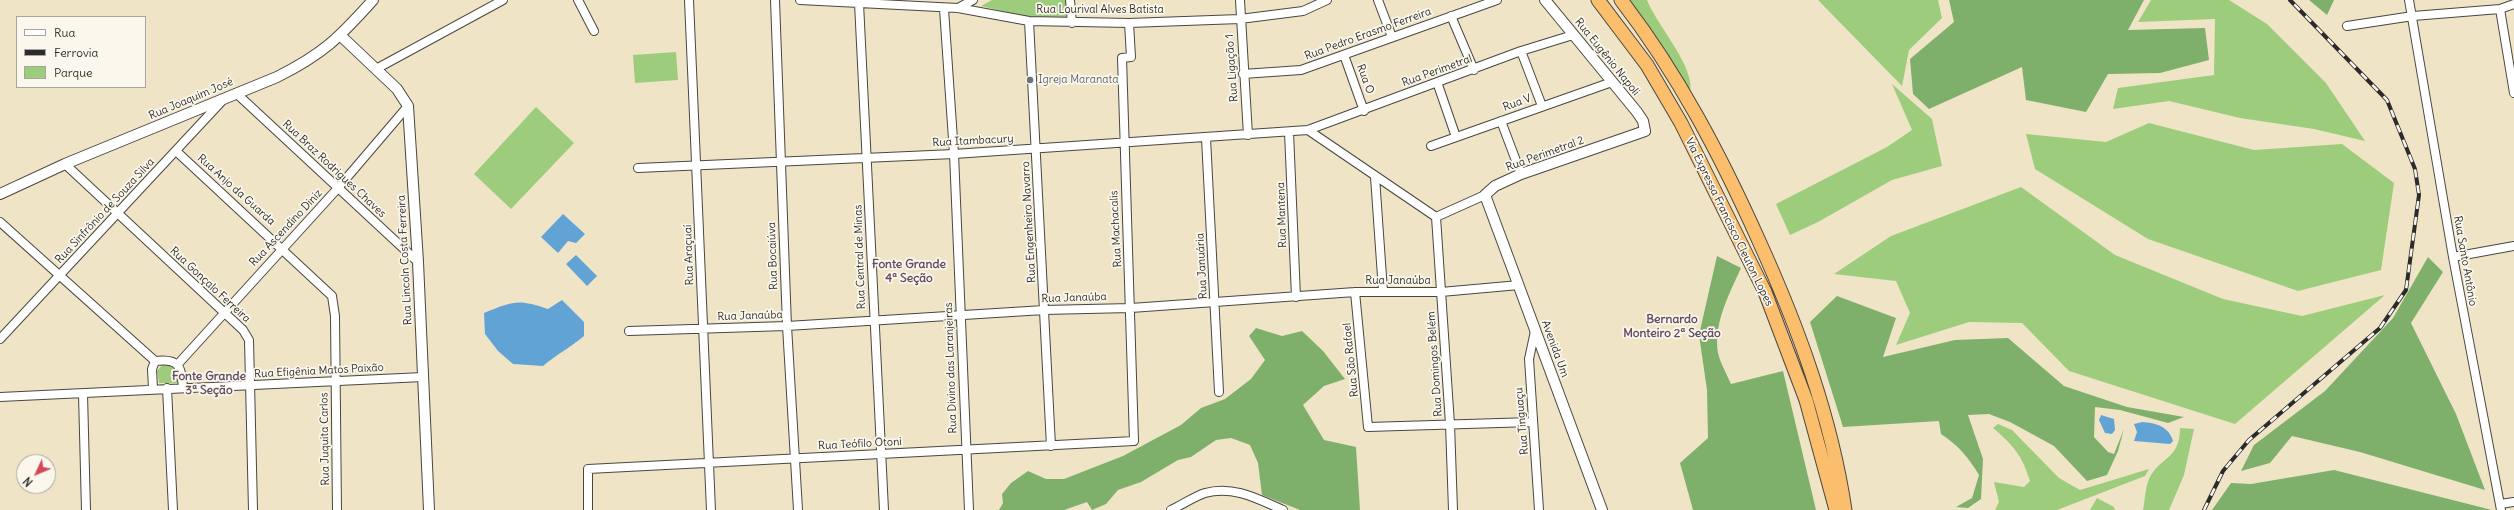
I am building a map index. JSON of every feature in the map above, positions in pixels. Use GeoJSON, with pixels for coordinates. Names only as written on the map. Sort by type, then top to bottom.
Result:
{"type":"FeatureCollection","features":[{"type":"Feature","properties":{"kind":"highway","name":"Via Expressa Francisco Cleuton Lopes"},"geometry":{"type":"LineString","coordinates":[[1598,0],[1647,65],[1681,123],[1765,292],[1806,400],[1836,510]]}},
{"type":"Feature","properties":{"kind":"highway","name":"Via Expressa Francisco Cleuton Lopes"},"geometry":{"type":"LineString","coordinates":[[1621,0],[1640,24],[1693,107],[1740,199],[1780,288],[1818,388],[1841,480],[1845,510]]}},
{"type":"Feature","properties":{"kind":"street","name":"Rua Joaquim José"},"geometry":{"type":"LineString","coordinates":[[0,194],[65,164],[225,97],[277,77],[303,64],[341,36],[373,0]]}},
{"type":"Feature","properties":{"kind":"street"},"geometry":{"type":"LineString","coordinates":[[376,69],[503,0]]}},
{"type":"Feature","properties":{"kind":"street"},"geometry":{"type":"LineString","coordinates":[[578,0],[594,32]]}},
{"type":"Feature","properties":{"kind":"street","name":"Rua Araçuaí"},"geometry":{"type":"LineString","coordinates":[[689,0],[711,510]]}},
{"type":"Feature","properties":{"kind":"street","name":"Rua Bocaiúva"},"geometry":{"type":"LineString","coordinates":[[775,0],[787,326],[798,510]]}},
{"type":"Feature","properties":{"kind":"street","name":"Rua Lourival Alves Batista"},"geometry":{"type":"LineString","coordinates":[[800,0],[915,4],[944,8],[958,8],[1029,21],[1072,23],[1129,23],[1240,19],[1303,11],[1326,0]]}},
{"type":"Feature","properties":{"kind":"street"},"geometry":{"type":"LineString","coordinates":[[958,8],[973,0]]}},
{"type":"Feature","properties":{"kind":"street"},"geometry":{"type":"LineString","coordinates":[[1070,0],[1072,23]]}},
{"type":"Feature","properties":{"kind":"street","name":"Rua Ligação 1"},"geometry":{"type":"LineString","coordinates":[[1240,0],[1248,135]]}},
{"type":"Feature","properties":{"kind":"street"},"geometry":{"type":"LineString","coordinates":[[1378,0],[1392,37]]}},
{"type":"Feature","properties":{"kind":"street","name":"Rua Pedro Erasmo Ferreira"},"geometry":{"type":"LineString","coordinates":[[1244,74],[1300,70],[1497,0]]}},
{"type":"Feature","properties":{"kind":"street","name":"Rua Eugênio Napoli"},"geometry":{"type":"LineString","coordinates":[[1545,0],[1643,121],[1645,131]]}},
{"type":"Feature","properties":{"kind":"street","name":"Rua Santo Antônio"},"geometry":{"type":"LineString","coordinates":[[2408,0],[2413,16],[2453,257],[2501,507]]}},
{"type":"Feature","properties":{"kind":"street","name":"Rua Central de Minas"},"geometry":{"type":"LineString","coordinates":[[859,3],[868,157],[880,454],[884,510]]}},
{"type":"Feature","properties":{"kind":"street"},"geometry":{"type":"LineString","coordinates":[[2346,26],[2413,16],[2500,9],[2514,4]]}},
{"type":"Feature","properties":{"kind":"street","name":"Rua Divino das Laranjeiras"},"geometry":{"type":"LineString","coordinates":[[944,8],[954,154],[965,450],[969,510]]}},
{"type":"Feature","properties":{"kind":"street"},"geometry":{"type":"LineString","coordinates":[[2500,9],[2514,93]]}},
{"type":"Feature","properties":{"kind":"street"},"geometry":{"type":"LineString","coordinates":[[1451,16],[1474,70]]}},
{"type":"Feature","properties":{"kind":"street","name":"Rua Engenheiro Navarro"},"geometry":{"type":"LineString","coordinates":[[1029,21],[1052,446]]}},
{"type":"Feature","properties":{"kind":"street","name":"Rua Machacalis"},"geometry":{"type":"LineString","coordinates":[[1129,23],[1131,57],[1122,58],[1123,143],[1134,442]]}},
{"type":"Feature","properties":{"kind":"street","name":"Rua Perimetral"},"geometry":{"type":"LineString","coordinates":[[1308,130],[1364,111],[1437,82],[1474,70],[1520,51],[1573,35]]}},
{"type":"Feature","properties":{"kind":"street","name":"Rua Lincoln Costa Ferreira"},"geometry":{"type":"LineString","coordinates":[[341,36],[397,89],[408,106],[418,262],[429,510]]}},
{"type":"Feature","properties":{"kind":"street"},"geometry":{"type":"LineString","coordinates":[[1520,51],[1542,106]]}},
{"type":"Feature","properties":{"kind":"street","name":"Rua O"},"geometry":{"type":"LineString","coordinates":[[1344,55],[1364,111]]}},
{"type":"Feature","properties":{"kind":"street"},"geometry":{"type":"LineString","coordinates":[[1437,82],[1456,137]]}},
{"type":"Feature","properties":{"kind":"street","name":"Rua V"},"geometry":{"type":"LineString","coordinates":[[1431,146],[1612,82]]}},
{"type":"Feature","properties":{"kind":"street","name":"Rua Braz Rodrigues Chaves"},"geometry":{"type":"LineString","coordinates":[[236,93],[418,262]]}},
{"type":"Feature","properties":{"kind":"street","name":"Rua Sinfrônio de Souza Silva"},"geometry":{"type":"LineString","coordinates":[[0,339],[225,97]]}},
{"type":"Feature","properties":{"kind":"street","name":"Rua Ascendino Diniz"},"geometry":{"type":"LineString","coordinates":[[178,364],[338,188],[408,106]]}},
{"type":"Feature","properties":{"kind":"street"},"geometry":{"type":"LineString","coordinates":[[1501,121],[1521,174]]}},
{"type":"Feature","properties":{"kind":"street"},"geometry":{"type":"LineString","coordinates":[[1308,130],[1375,177],[1436,217]]}},
{"type":"Feature","properties":{"kind":"street","name":"Rua Itambacury"},"geometry":{"type":"LineString","coordinates":[[638,168],[697,167],[781,161],[954,154],[1308,130]]}},
{"type":"Feature","properties":{"kind":"street","name":"Rua Perimetral 2"},"geometry":{"type":"LineString","coordinates":[[1436,217],[1485,195],[1495,186],[1521,174],[1645,131]]}},
{"type":"Feature","properties":{"kind":"street","name":"Rua Mantena"},"geometry":{"type":"LineString","coordinates":[[1290,132],[1296,297]]}},
{"type":"Feature","properties":{"kind":"street","name":"Rua Januária"},"geometry":{"type":"LineString","coordinates":[[1206,138],[1219,392]]}},
{"type":"Feature","properties":{"kind":"street","name":"Rua Anjo da Guarda"},"geometry":{"type":"LineString","coordinates":[[176,151],[332,296]]}},
{"type":"Feature","properties":{"kind":"street","name":"Rua Gonçalo Ferreira"},"geometry":{"type":"LineString","coordinates":[[65,164],[243,330],[249,340],[253,510]]}},
{"type":"Feature","properties":{"kind":"street"},"geometry":{"type":"LineString","coordinates":[[1375,177],[1383,291]]}},
{"type":"Feature","properties":{"kind":"street","name":"Avenida Um"},"geometry":{"type":"LineString","coordinates":[[1485,195],[1602,510]]}},
{"type":"Feature","properties":{"kind":"street","name":"Rua Domingos Belém"},"geometry":{"type":"LineString","coordinates":[[1436,217],[1450,424],[1453,510]]}},
{"type":"Feature","properties":{"kind":"street"},"geometry":{"type":"LineString","coordinates":[[0,222],[59,277],[155,361]]}},
{"type":"Feature","properties":{"kind":"street"},"geometry":{"type":"LineString","coordinates":[[2453,257],[2514,246]]}},
{"type":"Feature","properties":{"kind":"street","name":"Rua Janaúba"},"geometry":{"type":"LineString","coordinates":[[629,331],[787,326],[874,319],[1044,310],[1130,308],[1355,292],[1441,292],[1519,285]]}},
{"type":"Feature","properties":{"kind":"street","name":"Rua São Rafael"},"geometry":{"type":"LineString","coordinates":[[1355,292],[1368,427],[1450,424]]}},
{"type":"Feature","properties":{"kind":"street","name":"Rua Juquita Carlos"},"geometry":{"type":"LineString","coordinates":[[332,296],[335,316],[338,510]]}},
{"type":"Feature","properties":{"kind":"street","name":"Rua Tinguaçu"},"geometry":{"type":"LineString","coordinates":[[1535,332],[1529,359],[1532,422],[1539,480],[1539,510]]}},
{"type":"Feature","properties":{"kind":"street"},"geometry":{"type":"LineString","coordinates":[[155,361],[167,359],[178,364],[182,369],[183,387]]}},
{"type":"Feature","properties":{"kind":"street"},"geometry":{"type":"LineString","coordinates":[[153,389],[152,369],[155,361]]}},
{"type":"Feature","properties":{"kind":"street","name":"Rua Efigênia Matos Paixão"},"geometry":{"type":"LineString","coordinates":[[0,397],[83,394],[183,387],[336,383],[423,377]]}},
{"type":"Feature","properties":{"kind":"street"},"geometry":{"type":"LineString","coordinates":[[167,388],[172,510]]}},
{"type":"Feature","properties":{"kind":"street"},"geometry":{"type":"LineString","coordinates":[[83,394],[86,510]]}},
{"type":"Feature","properties":{"kind":"street"},"geometry":{"type":"LineString","coordinates":[[1450,424],[1532,422]]}},
{"type":"Feature","properties":{"kind":"street","name":"Rua Teófilo Otoni"},"geometry":{"type":"LineString","coordinates":[[588,510],[588,469],[1134,442]]}},
{"type":"Feature","properties":{"kind":"street"},"geometry":{"type":"LineString","coordinates":[[1171,510],[1205,493],[1232,490],[1257,498],[1283,510]]}},
{"type":"Feature","properties":{"kind":"street"},"geometry":{"type":"LineString","coordinates":[[1598,499],[1598,510]]}},
{"type":"Feature","properties":{"kind":"street"},"geometry":{"type":"LineString","coordinates":[[2501,507],[2514,502]]}},
{"type":"Feature","properties":{"kind":"green space"},"geometry":{"type":"Polygon","coordinates":[[[992,0],[1066,0],[1066,19],[1031,18],[981,6],[992,0]]]}},
{"type":"Feature","properties":{"kind":"green space"},"geometry":{"type":"Polygon","coordinates":[[[1627,0],[1647,0],[1687,71],[1690,82],[1690,92],[1627,0]]]}},
{"type":"Feature","properties":{"kind":"green space"},"geometry":{"type":"Polygon","coordinates":[[[1818,0],[1938,0],[1942,18],[1909,50],[1902,86],[1818,0]]]}},
{"type":"Feature","properties":{"kind":"green space"},"geometry":{"type":"Polygon","coordinates":[[[1949,0],[2144,0],[2128,30],[2205,28],[2209,60],[2160,73],[2108,74],[2086,112],[2026,100],[2022,67],[1929,109],[1913,94],[1910,59],[1954,22],[1949,0]]]}},
{"type":"Feature","properties":{"kind":"green space"},"geometry":{"type":"Polygon","coordinates":[[[2151,0],[2229,0],[2267,24],[2326,83],[2365,141],[2314,129],[2240,118],[2169,101],[2113,109],[2118,88],[2214,75],[2215,19],[2138,22],[2151,0]]]}},
{"type":"Feature","properties":{"kind":"green space"},"geometry":{"type":"Polygon","coordinates":[[[2309,0],[2334,0],[2327,15],[2309,0]]]}},
{"type":"Feature","properties":{"kind":"green space"},"geometry":{"type":"Polygon","coordinates":[[[676,52],[678,80],[635,83],[633,55],[676,52]]]}},
{"type":"Feature","properties":{"kind":"green space"},"geometry":{"type":"Polygon","coordinates":[[[1892,84],[1932,119],[1942,166],[1892,180],[1818,222],[1790,235],[1776,204],[1887,147],[1912,130],[1892,84]]]}},
{"type":"Feature","properties":{"kind":"green space"},"geometry":{"type":"Polygon","coordinates":[[[536,107],[574,143],[511,209],[474,174],[536,107]]]}},
{"type":"Feature","properties":{"kind":"green space"},"geometry":{"type":"Polygon","coordinates":[[[2149,123],[2254,150],[2342,144],[2394,183],[2381,270],[2298,291],[2148,239],[2035,169],[2026,134],[2106,142],[2149,123]]]}},
{"type":"Feature","properties":{"kind":"green space"},"geometry":{"type":"Polygon","coordinates":[[[2021,187],[2115,255],[2223,299],[2302,316],[2385,295],[2235,424],[2069,371],[2022,323],[1969,322],[1896,345],[1910,313],[1896,281],[1834,274],[1891,236],[2021,187]]]}},
{"type":"Feature","properties":{"kind":"green space"},"geometry":{"type":"Polygon","coordinates":[[[1717,256],[1741,268],[1720,320],[1717,342],[1720,360],[1731,384],[1783,371],[1816,510],[1693,510],[1680,463],[1708,438],[1707,390],[1699,335],[1717,256]]]}},
{"type":"Feature","properties":{"kind":"green space"},"geometry":{"type":"Polygon","coordinates":[[[2428,257],[2443,272],[2411,323],[2456,414],[2485,490],[2360,452],[2292,436],[2270,463],[2241,471],[2254,445],[2325,391],[2393,318],[2428,257]]]}},
{"type":"Feature","properties":{"kind":"green space"},"geometry":{"type":"Polygon","coordinates":[[[1837,296],[1896,318],[1883,357],[1955,340],[2008,338],[2064,386],[2127,407],[2184,417],[2168,423],[2120,410],[2095,407],[2094,437],[2108,452],[2114,454],[2124,429],[2118,451],[2107,475],[2087,481],[2054,446],[2010,422],[1989,414],[1968,415],[1983,459],[1981,499],[1968,508],[1956,507],[1972,498],[1979,475],[1963,452],[1941,434],[1939,421],[1843,427],[1810,322],[1837,296]]]}},
{"type":"Feature","properties":{"kind":"green space"},"geometry":{"type":"Polygon","coordinates":[[[1256,328],[1282,336],[1302,331],[1323,351],[1345,379],[1324,386],[1303,405],[1324,440],[1356,447],[1360,510],[1300,510],[1262,495],[1258,463],[1250,445],[1231,438],[1216,440],[1191,457],[1178,460],[1141,482],[1118,490],[1106,504],[1092,510],[1087,502],[1064,510],[999,510],[1003,503],[1002,494],[1011,483],[1028,471],[1046,479],[1064,479],[1123,456],[1181,425],[1201,408],[1225,399],[1251,379],[1265,360],[1249,336],[1256,328]]]}},
{"type":"Feature","properties":{"kind":"green space"},"geometry":{"type":"Polygon","coordinates":[[[167,363],[178,368],[181,383],[159,383],[157,371],[162,365],[167,363]]]}},
{"type":"Feature","properties":{"kind":"green space"},"geometry":{"type":"Polygon","coordinates":[[[1998,424],[2012,430],[2059,478],[2080,490],[2149,469],[2145,476],[2057,510],[1995,510],[1999,502],[1994,482],[2024,487],[2030,481],[2024,464],[2016,451],[1993,428],[1998,424]]]}},
{"type":"Feature","properties":{"kind":"green space"},"geometry":{"type":"Polygon","coordinates":[[[2180,428],[2194,429],[2184,475],[2169,510],[2143,510],[2149,479],[2158,466],[2169,457],[2177,446],[2180,428]]]}},
{"type":"Feature","properties":{"kind":"green space"},"geometry":{"type":"Polygon","coordinates":[[[2334,470],[2492,510],[2212,510],[2231,483],[2251,484],[2334,470]]]}},
{"type":"Feature","properties":{"kind":"green space"},"geometry":{"type":"Polygon","coordinates":[[[2097,498],[2114,507],[2115,510],[2090,510],[2097,498]]]}},
{"type":"Feature","properties":{"kind":"water"},"geometry":{"type":"Polygon","coordinates":[[[563,214],[585,234],[576,243],[568,241],[558,253],[541,237],[563,214]]]}},
{"type":"Feature","properties":{"kind":"water"},"geometry":{"type":"Polygon","coordinates":[[[576,255],[597,276],[587,286],[566,264],[576,255]]]}},
{"type":"Feature","properties":{"kind":"water"},"geometry":{"type":"Polygon","coordinates":[[[562,300],[584,322],[584,336],[543,366],[513,364],[498,351],[485,334],[484,313],[502,306],[516,303],[530,304],[548,309],[562,300]]]}},
{"type":"Feature","properties":{"kind":"water"},"geometry":{"type":"Polygon","coordinates":[[[2101,415],[2114,419],[2115,430],[2112,434],[2105,433],[2099,420],[2101,415]]]}},
{"type":"Feature","properties":{"kind":"water"},"geometry":{"type":"Polygon","coordinates":[[[2142,422],[2161,426],[2168,432],[2173,441],[2170,444],[2134,441],[2137,432],[2134,424],[2142,422]]]}},
{"type":"Feature","properties":{"kind":"railway"},"geometry":{"type":"LineString","coordinates":[[2204,510],[2223,471],[2249,440],[2380,328],[2406,290],[2419,195],[2415,169],[2387,100],[2290,0]]}},
{"type":"Feature","properties":{"kind":"place","name":"Igreja Maranata"},"geometry":{"type":"Point","coordinates":[1030,80]}},
{"type":"Feature","properties":{"kind":"district","name":"Fonte Grande 4ª Seção"},"geometry":{"type":"Point","coordinates":[909,272]}},
{"type":"Feature","properties":{"kind":"district","name":"Bernardo Monteiro 2ª Seção"},"geometry":{"type":"Point","coordinates":[1672,327]}},
{"type":"Feature","properties":{"kind":"district","name":"Fonte Grande 3ª Seção"},"geometry":{"type":"Point","coordinates":[209,384]}}]}
